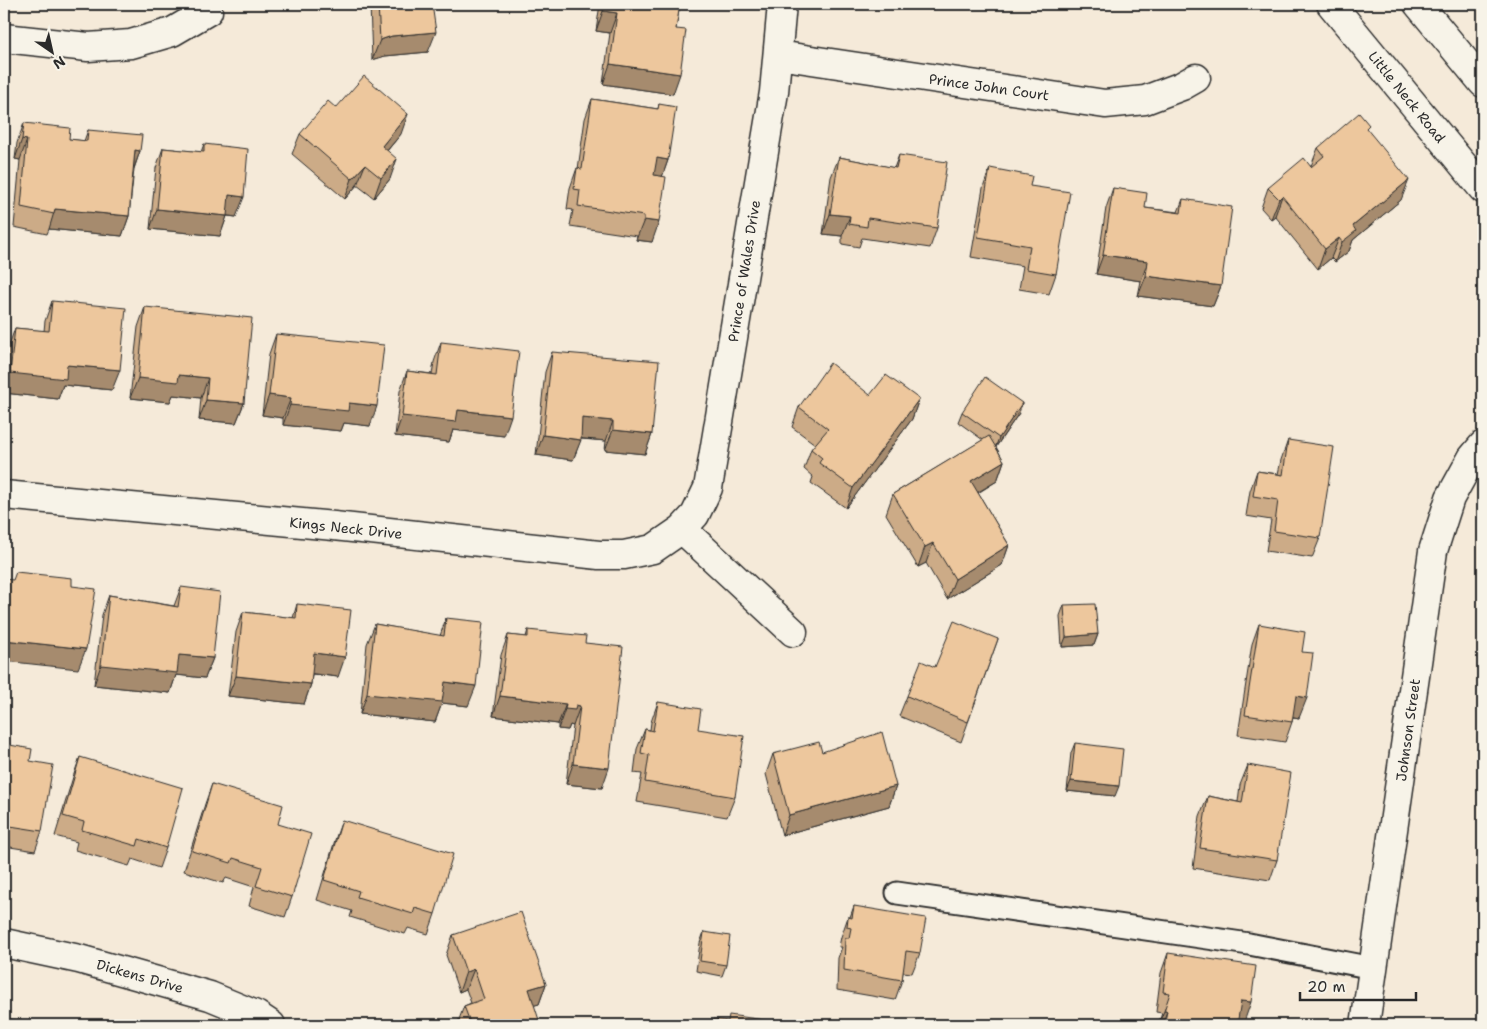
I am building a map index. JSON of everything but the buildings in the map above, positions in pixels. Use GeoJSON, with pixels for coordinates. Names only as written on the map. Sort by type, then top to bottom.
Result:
{"type":"FeatureCollection","features":[{"type":"Feature","properties":{"kind":"street","name":"Prince of Wales Drive"},"geometry":{"type":"LineString","coordinates":[[682,529],[695,515],[708,488],[774,92],[782,4]]}},
{"type":"Feature","properties":{"kind":"street","name":"Little Neck Road"},"geometry":{"type":"LineString","coordinates":[[1331,4],[1483,189]]}},
{"type":"Feature","properties":{"kind":"street"},"geometry":{"type":"LineString","coordinates":[[1418,4],[1483,83]]}},
{"type":"Feature","properties":{"kind":"street"},"geometry":{"type":"LineString","coordinates":[[4,38],[88,47],[131,44],[172,32],[208,11]]}},
{"type":"Feature","properties":{"kind":"street","name":"Prince John Court"},"geometry":{"type":"LineString","coordinates":[[778,56],[1105,104],[1145,100],[1182,86],[1196,78]]}},
{"type":"Feature","properties":{"kind":"street","name":"Johnson Street"},"geometry":{"type":"LineString","coordinates":[[1365,1025],[1433,551],[1450,498],[1472,458],[1483,446]]}},
{"type":"Feature","properties":{"kind":"street","name":"Kings Neck Drive"},"geometry":{"type":"LineString","coordinates":[[4,495],[600,555],[624,555],[653,549],[682,529]]}},
{"type":"Feature","properties":{"kind":"street"},"geometry":{"type":"LineString","coordinates":[[682,529],[793,632]]}},
{"type":"Feature","properties":{"kind":"street","name":"Dickens Drive"},"geometry":{"type":"LineString","coordinates":[[4,943],[79,959],[210,996],[256,1015],[271,1025]]}},
{"type":"Feature","properties":{"kind":"lane"},"geometry":{"type":"LineString","coordinates":[[897,893],[1249,944],[1373,968]]}}]}
